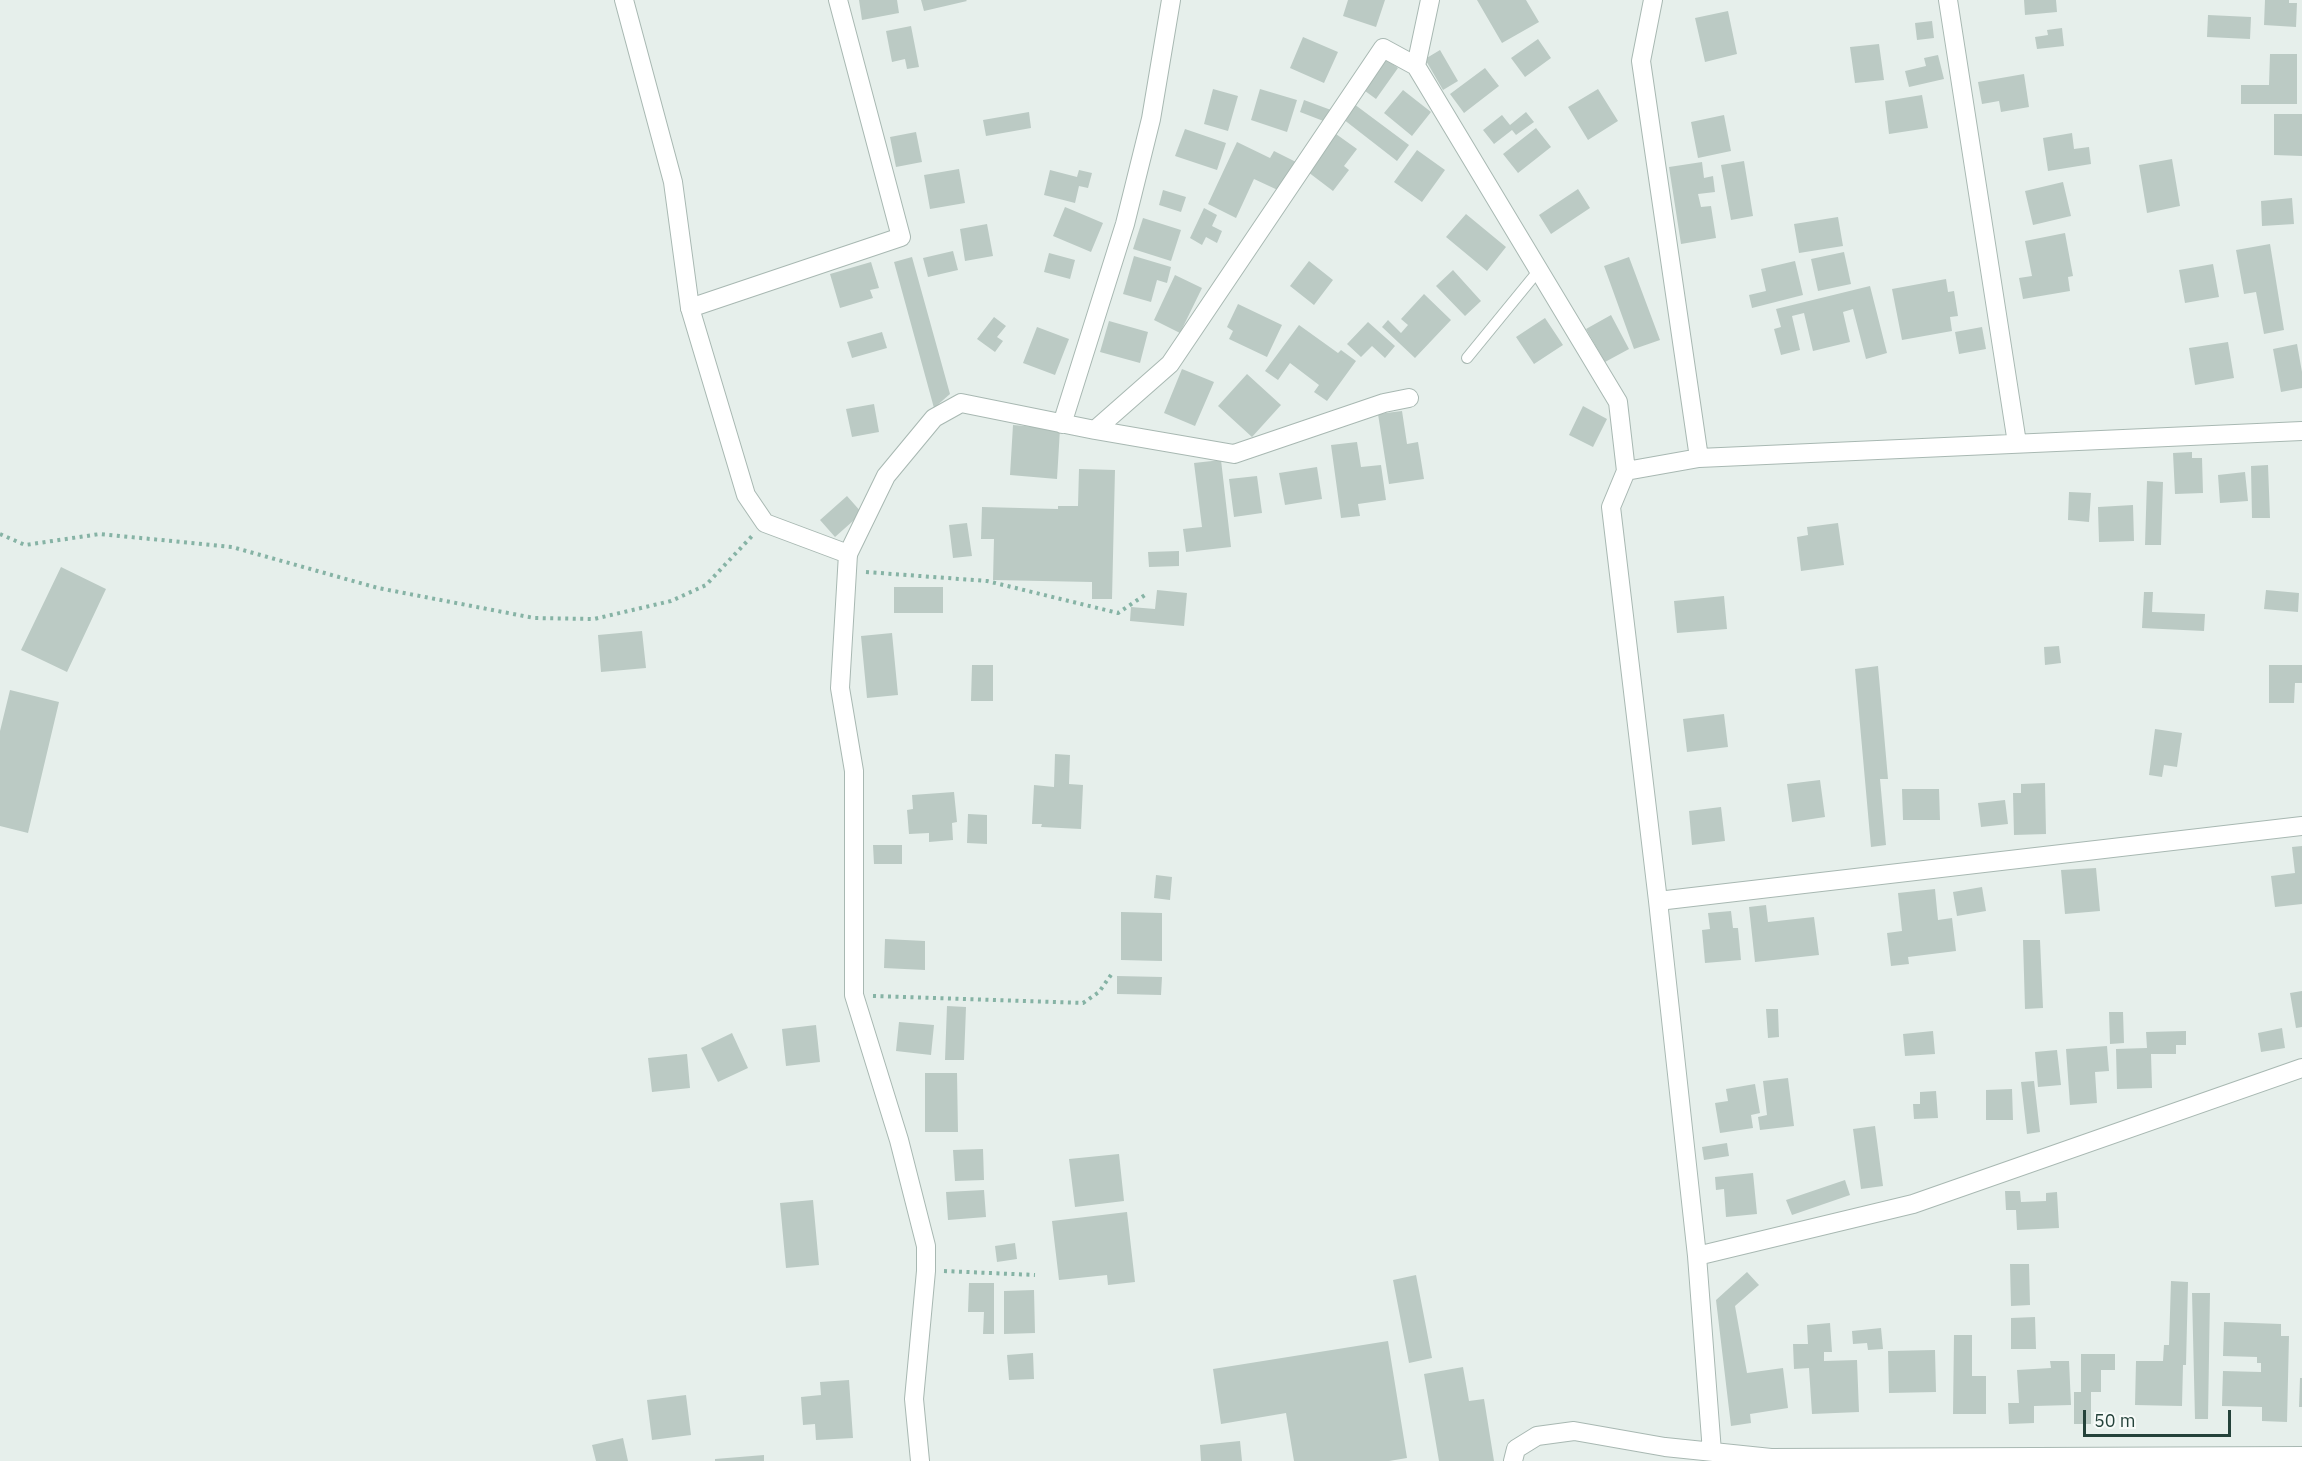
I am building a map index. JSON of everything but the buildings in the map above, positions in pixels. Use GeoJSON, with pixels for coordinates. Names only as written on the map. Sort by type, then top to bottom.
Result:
{"type":"FeatureCollection","features":[{"type":"Feature","properties":{"kind":"street"},"geometry":{"type":"LineString","coordinates":[[624,0],[673,182],[690,308],[746,495],[765,523],[847,562]]}},
{"type":"Feature","properties":{"kind":"street"},"geometry":{"type":"LineString","coordinates":[[690,308],[901,237],[838,0]]}},
{"type":"Feature","properties":{"kind":"street"},"geometry":{"type":"LineString","coordinates":[[1062,424],[1125,224],[1151,119],[1171,0]]}},
{"type":"Feature","properties":{"kind":"street"},"geometry":{"type":"LineString","coordinates":[[1416,66],[1430,0]]}},
{"type":"Feature","properties":{"kind":"street"},"geometry":{"type":"LineString","coordinates":[[1653,0],[1641,60],[1699,458]]}},
{"type":"Feature","properties":{"kind":"street"},"geometry":{"type":"LineString","coordinates":[[1948,0],[2017,444]]}},
{"type":"Feature","properties":{"kind":"street"},"geometry":{"type":"LineString","coordinates":[[1095,430],[1170,364],[1383,48],[1416,66],[1618,402],[1626,471],[1611,507],[1697,1256],[1712,1452]]}},
{"type":"Feature","properties":{"kind":"street"},"geometry":{"type":"LineString","coordinates":[[920,1461],[914,1400],[926,1270],[926,1246],[899,1140],[854,995],[854,771],[840,688],[847,562],[886,476],[934,418],[961,403],[1062,424],[1234,454],[1384,403],[1409,398]]}},
{"type":"Feature","properties":{"kind":"street"},"geometry":{"type":"LineString","coordinates":[[1626,471],[1699,458],[2302,431]]}},
{"type":"Feature","properties":{"kind":"street"},"geometry":{"type":"LineString","coordinates":[[1658,901],[2302,826]]}},
{"type":"Feature","properties":{"kind":"street"},"geometry":{"type":"LineString","coordinates":[[1697,1256],[1913,1204],[2302,1068]]}},
{"type":"Feature","properties":{"kind":"street"},"geometry":{"type":"LineString","coordinates":[[1513,1461],[1516,1449],[1536,1436],[1574,1431],[1665,1447],[1771,1458],[2202,1459],[2302,1456]]}},
{"type":"Feature","properties":{"kind":"lane"},"geometry":{"type":"LineString","coordinates":[[1467,358],[1539,270]]}},
{"type":"Feature","properties":{"kind":"path"},"geometry":{"type":"LineString","coordinates":[[0,534],[25,545],[100,534],[232,547],[378,588],[534,618],[594,619],[671,601],[706,585],[765,523]]}},
{"type":"Feature","properties":{"kind":"path"},"geometry":{"type":"LineString","coordinates":[[847,562],[987,581],[1118,613],[1145,595]]}},
{"type":"Feature","properties":{"kind":"path"},"geometry":{"type":"LineString","coordinates":[[854,995],[1083,1003],[1099,992],[1113,972]]}},
{"type":"Feature","properties":{"kind":"path"},"geometry":{"type":"LineString","coordinates":[[926,1270],[1035,1275]]}}]}
